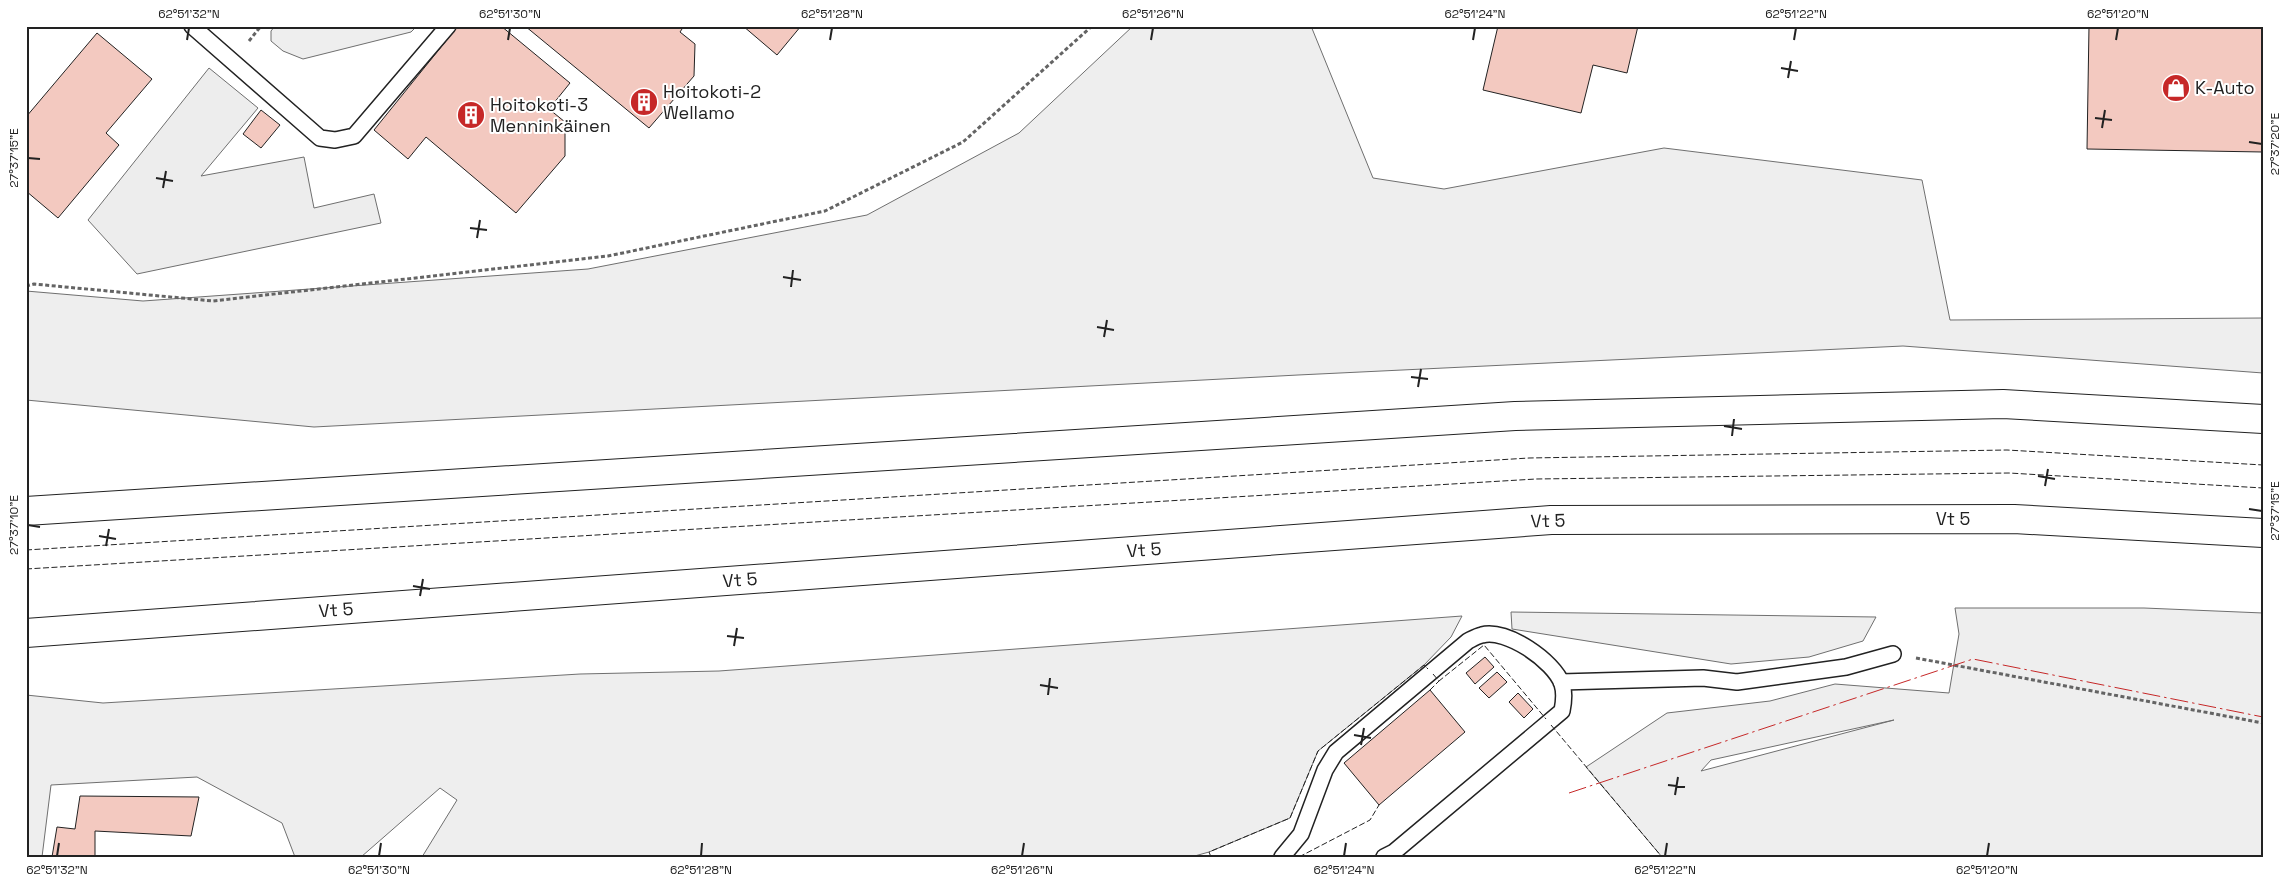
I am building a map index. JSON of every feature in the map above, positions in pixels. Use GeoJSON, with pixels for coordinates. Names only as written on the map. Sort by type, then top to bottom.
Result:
{"type":"FeatureCollection","features":[{"type":"Feature","properties":{"kind":"highway"},"geometry":{"type":"LineString","coordinates":[[26,511],[1515,416],[2002,404],[2263,419]]}},
{"type":"Feature","properties":{"kind":"highway","name":"Vt 5"},"geometry":{"type":"LineString","coordinates":[[26,633],[1551,520],[2014,519],[2263,533]]}},
{"type":"Feature","properties":{"kind":"lane"},"geometry":{"type":"LineString","coordinates":[[192,26],[320,138],[335,140],[354,136],[448,26]]}},
{"type":"Feature","properties":{"kind":"lane"},"geometry":{"type":"LineString","coordinates":[[1282,857],[1301,834],[1325,770],[1336,752],[1468,641],[1483,634],[1494,635],[1516,641],[1544,660],[1562,682],[1565,697],[1562,710],[1394,852],[1384,857]]}},
{"type":"Feature","properties":{"kind":"lane"},"geometry":{"type":"LineString","coordinates":[[1562,682],[1703,678],[1737,682],[1846,667],[1894,654]]}},
{"type":"Feature","properties":{"kind":"path"},"geometry":{"type":"LineString","coordinates":[[26,286],[34,284],[213,301],[608,256],[824,211],[963,142],[1092,26]]}},
{"type":"Feature","properties":{"kind":"path"},"geometry":{"type":"LineString","coordinates":[[1894,654],[2263,723]]}},
{"type":"Feature","properties":{"kind":"shaded area"},"geometry":{"type":"Polygon","coordinates":[[[275,26],[417,26],[411,32],[303,59],[283,51],[271,41],[271,31],[275,26]]]}},
{"type":"Feature","properties":{"kind":"shaded area"},"geometry":{"type":"Polygon","coordinates":[[[1133,26],[1311,26],[1373,178],[1444,189],[1664,148],[1922,180],[1950,320],[2263,318],[2263,373],[1903,346],[1298,375],[314,427],[26,400],[26,291],[143,301],[588,269],[867,215],[1019,133],[1133,26]]]}},
{"type":"Feature","properties":{"kind":"shaded area"},"geometry":{"type":"Polygon","coordinates":[[[209,68],[258,108],[201,176],[304,157],[314,208],[374,194],[381,223],[137,274],[88,220],[209,68]]]}},
{"type":"Feature","properties":{"kind":"shaded area"},"geometry":{"type":"Polygon","coordinates":[[[1955,608],[2144,608],[2263,613],[2263,857],[1662,857],[1586,767],[1667,713],[1770,701],[1835,684],[1949,693],[1959,634],[1955,608]],[[1894,720],[1711,760],[1701,771],[1894,720]]]}},
{"type":"Feature","properties":{"kind":"shaded area"},"geometry":{"type":"Polygon","coordinates":[[[1511,612],[1876,617],[1863,641],[1809,657],[1731,664],[1512,629],[1511,612]]]}},
{"type":"Feature","properties":{"kind":"shaded area"},"geometry":{"type":"Polygon","coordinates":[[[1462,616],[1451,637],[1424,665],[1318,751],[1290,818],[1209,852],[1191,857],[422,857],[457,800],[440,788],[361,857],[295,857],[282,823],[197,777],[51,785],[42,857],[26,857],[26,695],[103,703],[580,674],[719,671],[1462,616]]]}},
{"type":"Feature","properties":{"kind":"building","name":"Hoitokoti-3 Menninkäinen"},"geometry":{"type":"Polygon","coordinates":[[[458,26],[501,26],[570,83],[549,109],[565,122],[565,156],[516,213],[426,137],[408,159],[374,130],[458,26]]]}},
{"type":"Feature","properties":{"kind":"building","name":"Hoitokoti-2 Wellamo"},"geometry":{"type":"Polygon","coordinates":[[[525,26],[684,26],[680,32],[695,44],[694,76],[649,128],[525,26]]]}},
{"type":"Feature","properties":{"kind":"building"},"geometry":{"type":"Polygon","coordinates":[[[743,26],[801,26],[777,55],[743,26]]]}},
{"type":"Feature","properties":{"kind":"building"},"geometry":{"type":"Polygon","coordinates":[[[1498,26],[1638,26],[1627,73],[1593,65],[1581,113],[1483,90],[1498,26]]]}},
{"type":"Feature","properties":{"kind":"building","name":"K-Auto"},"geometry":{"type":"Polygon","coordinates":[[[2089,26],[2263,26],[2263,152],[2087,149],[2089,26]]]}},
{"type":"Feature","properties":{"kind":"building"},"geometry":{"type":"Polygon","coordinates":[[[97,33],[152,79],[106,133],[119,145],[58,218],[26,191],[26,117],[97,33]]]}},
{"type":"Feature","properties":{"kind":"building"},"geometry":{"type":"Polygon","coordinates":[[[261,110],[280,125],[261,148],[243,134],[261,110]]]}},
{"type":"Feature","properties":{"kind":"building"},"geometry":{"type":"Polygon","coordinates":[[[1485,657],[1494,667],[1475,684],[1466,673],[1485,657]]]}},
{"type":"Feature","properties":{"kind":"building"},"geometry":{"type":"Polygon","coordinates":[[[1497,672],[1507,682],[1489,698],[1479,688],[1497,672]]]}},
{"type":"Feature","properties":{"kind":"building"},"geometry":{"type":"Polygon","coordinates":[[[1430,690],[1465,732],[1379,805],[1344,763],[1430,690]]]}},
{"type":"Feature","properties":{"kind":"building"},"geometry":{"type":"Polygon","coordinates":[[[1518,693],[1533,709],[1524,718],[1509,702],[1518,693]]]}},
{"type":"Feature","properties":{"kind":"building"},"geometry":{"type":"Polygon","coordinates":[[[80,796],[199,797],[191,836],[95,831],[95,857],[52,857],[57,827],[75,829],[80,796]]]}},
{"type":"Feature","properties":{"kind":"fence"},"geometry":{"type":"LineString","coordinates":[[26,550],[1529,458],[2007,450],[2263,465]]}},
{"type":"Feature","properties":{"kind":"fence"},"geometry":{"type":"LineString","coordinates":[[26,569],[1536,479],[2009,473],[2263,488]]}},
{"type":"Feature","properties":{"kind":"fence"},"geometry":{"type":"LineString","coordinates":[[1433,674],[1439,681],[1484,645],[1546,719]]}},
{"type":"Feature","properties":{"kind":"fence"},"geometry":{"type":"LineString","coordinates":[[1211,857],[1209,852],[1290,818],[1318,751],[1424,665],[1428,669]]}},
{"type":"Feature","properties":{"kind":"fence"},"geometry":{"type":"LineString","coordinates":[[1430,690],[1439,681]]}},
{"type":"Feature","properties":{"kind":"fence"},"geometry":{"type":"LineString","coordinates":[[1551,725],[1662,857]]}},
{"type":"Feature","properties":{"kind":"fence"},"geometry":{"type":"LineString","coordinates":[[1299,857],[1370,820],[1379,805]]}},
{"type":"Feature","properties":{"kind":"power"},"geometry":{"type":"LineString","coordinates":[[1569,793],[1973,659],[2263,717]]}},
{"type":"Feature","properties":{"kind":"place","name":"K-Auto"},"geometry":{"type":"Point","coordinates":[2176,88]}},
{"type":"Feature","properties":{"kind":"place","name":"Hoitokoti-2 Wellamo"},"geometry":{"type":"Point","coordinates":[644,102]}},
{"type":"Feature","properties":{"kind":"place","name":"Hoitokoti-3 Menninkäinen"},"geometry":{"type":"Point","coordinates":[471,115]}}]}
